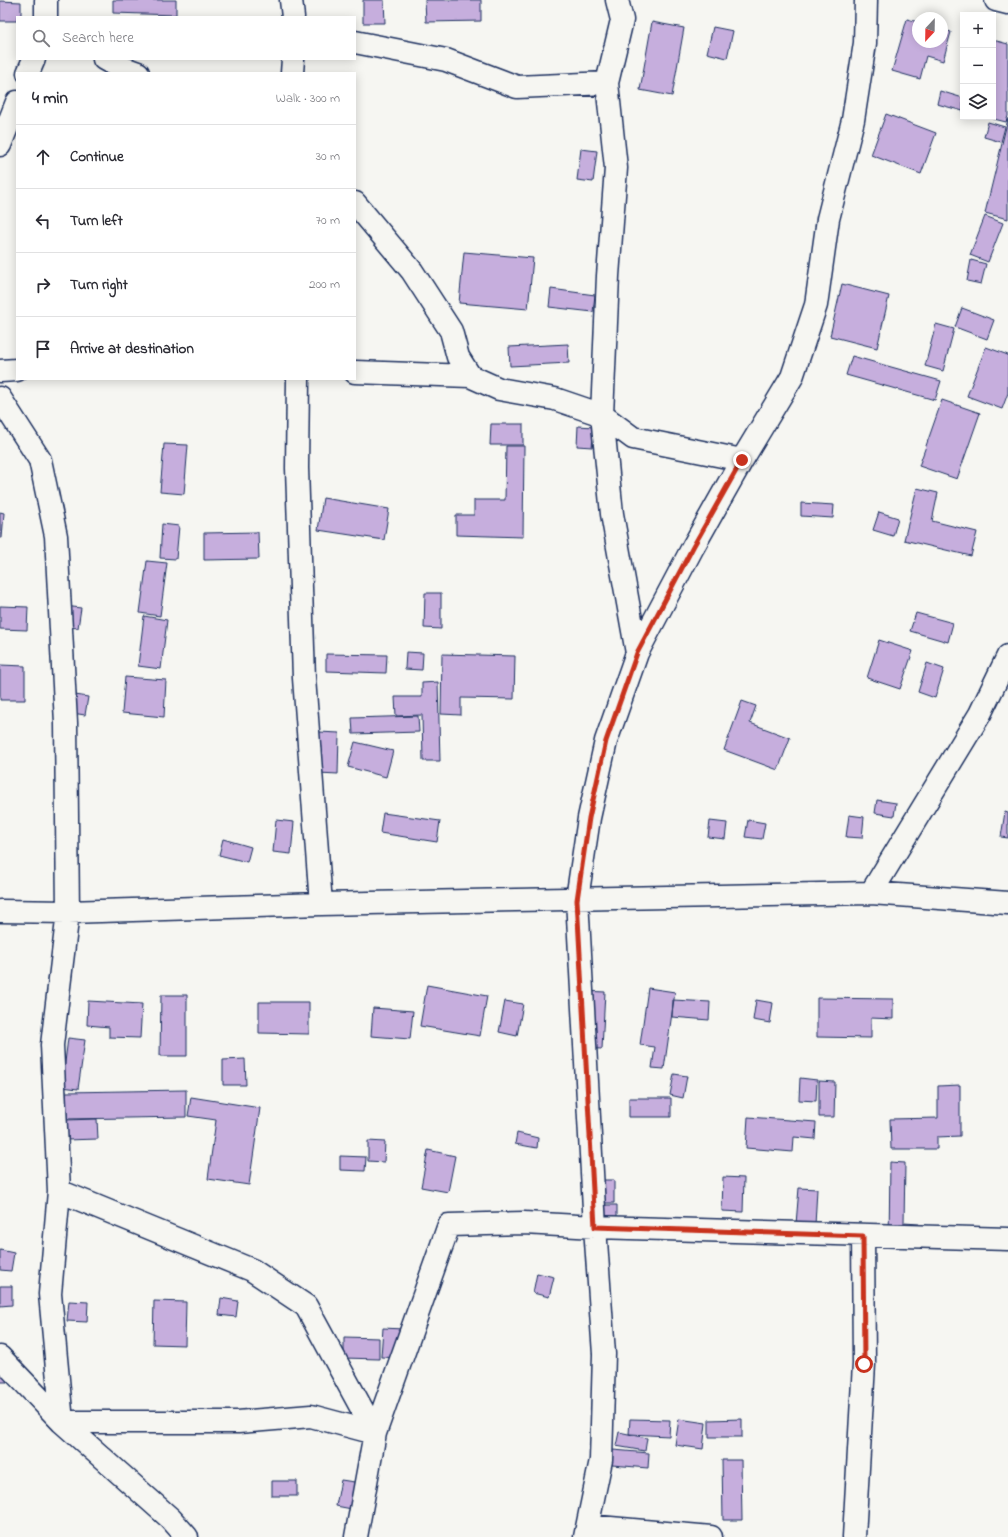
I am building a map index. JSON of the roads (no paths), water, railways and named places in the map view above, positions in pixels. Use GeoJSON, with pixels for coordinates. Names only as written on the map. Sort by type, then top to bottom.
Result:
{"type":"FeatureCollection","features":[{"type":"Feature","properties":{"kind":"street"},"geometry":{"type":"LineString","coordinates":[[46,0],[46,16]]}},
{"type":"Feature","properties":{"kind":"street"},"geometry":{"type":"LineString","coordinates":[[290,0],[292,16]]}},
{"type":"Feature","properties":{"kind":"street"},"geometry":{"type":"LineString","coordinates":[[617,0],[622,20],[607,83],[616,168],[608,276],[602,415],[612,514],[637,653]]}},
{"type":"Feature","properties":{"kind":"street"},"geometry":{"type":"LineString","coordinates":[[711,1537],[586,1532],[601,1460],[604,1354],[595,1227],[577,900],[589,818],[606,741],[637,653],[693,547],[742,460],[792,377],[816,306],[828,219],[854,112],[865,43],[866,0]]}},
{"type":"Feature","properties":{"kind":"street"},"geometry":{"type":"LineString","coordinates":[[996,0],[1008,1]]}},
{"type":"Feature","properties":{"kind":"street"},"geometry":{"type":"LineString","coordinates":[[356,42],[446,60],[517,86],[607,83]]}},
{"type":"Feature","properties":{"kind":"street"},"geometry":{"type":"LineString","coordinates":[[28,72],[34,60]]}},
{"type":"Feature","properties":{"kind":"street"},"geometry":{"type":"LineString","coordinates":[[106,60],[135,72]]}},
{"type":"Feature","properties":{"kind":"street"},"geometry":{"type":"LineString","coordinates":[[292,72],[293,60]]}},
{"type":"Feature","properties":{"kind":"street"},"geometry":{"type":"LineString","coordinates":[[0,145],[16,105]]}},
{"type":"Feature","properties":{"kind":"street"},"geometry":{"type":"LineString","coordinates":[[356,204],[412,271],[451,330],[458,357],[470,376]]}},
{"type":"Feature","properties":{"kind":"street"},"geometry":{"type":"LineString","coordinates":[[0,371],[16,370]]}},
{"type":"Feature","properties":{"kind":"street"},"geometry":{"type":"LineString","coordinates":[[356,372],[470,376],[499,389],[555,399],[602,415],[633,438],[742,460]]}},
{"type":"Feature","properties":{"kind":"street"},"geometry":{"type":"LineString","coordinates":[[298,380],[297,468],[304,678],[321,904]]}},
{"type":"Feature","properties":{"kind":"street"},"geometry":{"type":"LineString","coordinates":[[0,398],[40,460],[56,536],[66,723],[68,912],[52,1045],[59,1191],[50,1294],[62,1422]]}},
{"type":"Feature","properties":{"kind":"street"},"geometry":{"type":"LineString","coordinates":[[871,893],[980,714],[1008,656]]}},
{"type":"Feature","properties":{"kind":"street"},"geometry":{"type":"LineString","coordinates":[[0,911],[68,912],[321,904],[871,893],[1008,903]]}},
{"type":"Feature","properties":{"kind":"street"},"geometry":{"type":"LineString","coordinates":[[59,1191],[252,1270],[306,1306],[375,1433]]}},
{"type":"Feature","properties":{"kind":"street"},"geometry":{"type":"LineString","coordinates":[[356,1537],[375,1433],[449,1225],[524,1223],[595,1227],[863,1236],[1008,1239]]}},
{"type":"Feature","properties":{"kind":"street"},"geometry":{"type":"LineString","coordinates":[[854,1537],[864,1364],[863,1236]]}},
{"type":"Feature","properties":{"kind":"street"},"geometry":{"type":"LineString","coordinates":[[0,1356],[62,1422],[171,1519],[188,1537]]}},
{"type":"Feature","properties":{"kind":"street"},"geometry":{"type":"LineString","coordinates":[[62,1422],[238,1422],[311,1416],[375,1433]]}}]}
